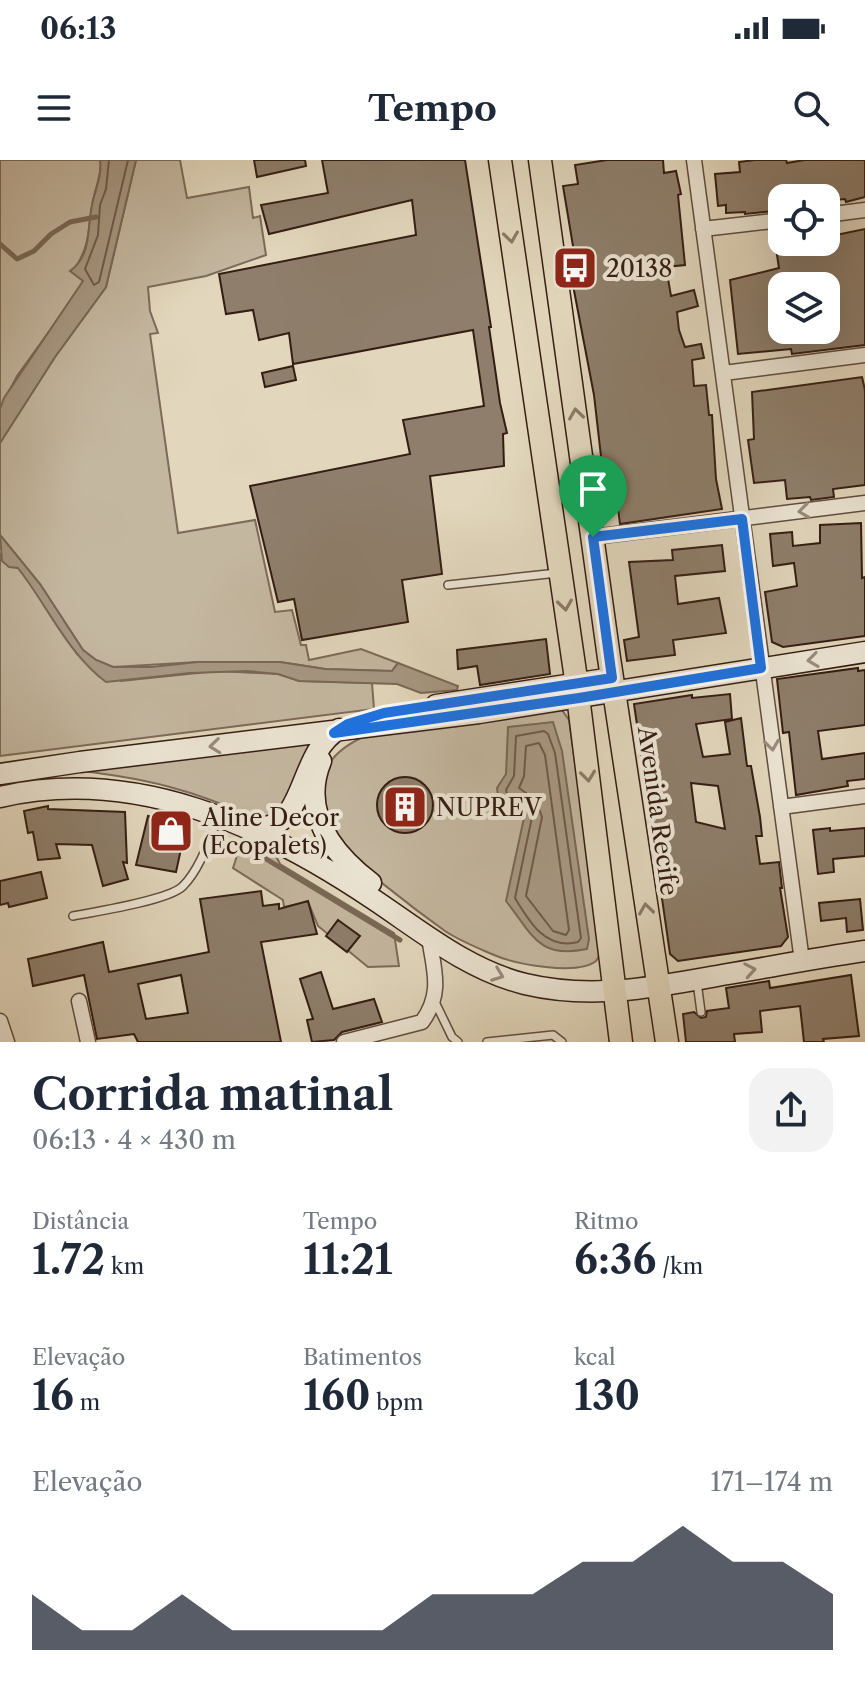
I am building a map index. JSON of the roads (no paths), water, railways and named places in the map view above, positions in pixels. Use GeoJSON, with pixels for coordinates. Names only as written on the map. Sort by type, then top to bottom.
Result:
{"type":"FeatureCollection","features":[{"type":"Feature","properties":{"kind":"main road"},"geometry":{"type":"LineString","coordinates":[[500,160],[578,691],[621,1042]]}},
{"type":"Feature","properties":{"kind":"main road","name":"Avenida Recife"},"geometry":{"type":"LineString","coordinates":[[540,160],[613,685],[667,1042]]}},
{"type":"Feature","properties":{"kind":"main road"},"geometry":{"type":"LineString","coordinates":[[429,938],[391,899],[351,868],[327,839],[319,821],[314,795],[317,770],[348,724],[384,713],[761,668],[865,652]]}},
{"type":"Feature","properties":{"kind":"main road"},"geometry":{"type":"LineString","coordinates":[[0,774],[155,752],[343,732]]}},
{"type":"Feature","properties":{"kind":"main road"},"geometry":{"type":"LineString","coordinates":[[0,797],[61,789],[115,790],[167,798],[225,819],[261,828],[272,827],[288,817],[316,754],[343,732]]}},
{"type":"Feature","properties":{"kind":"main road"},"geometry":{"type":"LineString","coordinates":[[225,819],[336,874],[468,962],[522,983],[552,990],[614,992],[865,951]]}},
{"type":"Feature","properties":{"kind":"street"},"geometry":{"type":"LineString","coordinates":[[694,160],[802,961]]}},
{"type":"Feature","properties":{"kind":"street"},"geometry":{"type":"LineString","coordinates":[[840,213],[865,210]]}},
{"type":"Feature","properties":{"kind":"street"},"geometry":{"type":"LineString","coordinates":[[703,229],[768,222]]}},
{"type":"Feature","properties":{"kind":"street"},"geometry":{"type":"LineString","coordinates":[[724,373],[865,355]]}},
{"type":"Feature","properties":{"kind":"street"},"geometry":{"type":"LineString","coordinates":[[593,537],[865,503]]}},
{"type":"Feature","properties":{"kind":"street"},"geometry":{"type":"LineString","coordinates":[[781,807],[865,796]]}},
{"type":"Feature","properties":{"kind":"street"},"geometry":{"type":"LineString","coordinates":[[344,1042],[422,1022],[435,1002],[436,983],[429,938]]}},
{"type":"Feature","properties":{"kind":"street"},"geometry":{"type":"LineString","coordinates":[[79,1001],[88,1042]]}},
{"type":"Feature","properties":{"kind":"street"},"geometry":{"type":"LineString","coordinates":[[0,1021],[7,1042]]}},
{"type":"Feature","properties":{"kind":"lane"},"geometry":{"type":"LineString","coordinates":[[448,585],[561,573]]}},
{"type":"Feature","properties":{"kind":"lane"},"geometry":{"type":"LineString","coordinates":[[73,916],[138,903],[182,888],[225,819]]}},
{"type":"Feature","properties":{"kind":"lane"},"geometry":{"type":"LineString","coordinates":[[697,979],[701,1012]]}},
{"type":"Feature","properties":{"kind":"lane"},"geometry":{"type":"LineString","coordinates":[[435,1002],[452,1037],[458,1042]]}},
{"type":"Feature","properties":{"kind":"lane"},"geometry":{"type":"LineString","coordinates":[[487,1042],[553,1035],[562,1042]]}},
{"type":"Feature","properties":{"kind":"water"},"geometry":{"type":"Polygon","coordinates":[[[100,160],[136,160],[106,287],[55,357],[0,443],[0,409],[4,398],[83,281],[70,271],[77,265],[85,249],[100,160]]]}},
{"type":"Feature","properties":{"kind":"water"},"geometry":{"type":"Polygon","coordinates":[[[0,535],[40,584],[83,650],[113,667],[198,662],[280,662],[325,669],[392,671],[398,663],[458,686],[457,690],[421,693],[397,684],[299,681],[278,674],[247,671],[190,673],[106,682],[80,658],[18,568],[9,567],[2,561],[0,535]]]}},
{"type":"Feature","properties":{"kind":"water"},"geometry":{"type":"Polygon","coordinates":[[[553,722],[562,751],[589,939],[587,949],[571,951],[557,950],[538,942],[506,901],[524,818],[521,810],[499,803],[497,788],[506,774],[508,727],[553,722]]]}},
{"type":"Feature","properties":{"kind":"waterway"},"geometry":{"type":"LineString","coordinates":[[0,244],[17,259],[34,251],[51,234],[70,222],[96,217]]}},
{"type":"Feature","properties":{"kind":"waterway"},"geometry":{"type":"LineString","coordinates":[[243,845],[400,940]]}},
{"type":"Feature","properties":{"kind":"place","name":"20138"},"geometry":{"type":"Point","coordinates":[575,268]}},
{"type":"Feature","properties":{"kind":"place","name":"NUPREV"},"geometry":{"type":"Point","coordinates":[405,807]}},
{"type":"Feature","properties":{"kind":"place","name":"Aline Decor (Ecopalets)"},"geometry":{"type":"Point","coordinates":[171,831]}}]}
